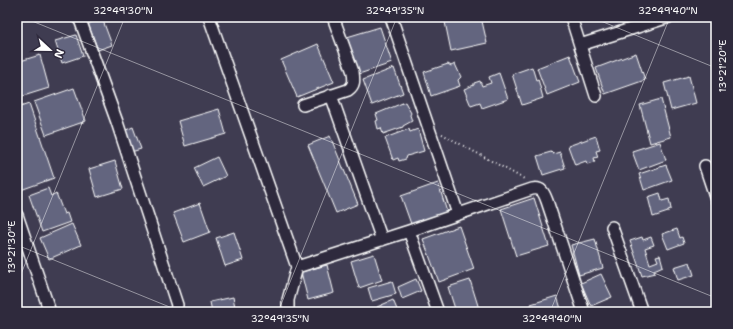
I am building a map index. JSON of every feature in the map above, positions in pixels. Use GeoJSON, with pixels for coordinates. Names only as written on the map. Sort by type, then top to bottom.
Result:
{"type":"FeatureCollection","features":[{"type":"Feature","properties":{"kind":"street"},"geometry":{"type":"LineString","coordinates":[[79,17],[116,122],[177,305],[176,312]]}},
{"type":"Feature","properties":{"kind":"street"},"geometry":{"type":"LineString","coordinates":[[209,17],[297,267],[288,300],[288,312]]}},
{"type":"Feature","properties":{"kind":"street"},"geometry":{"type":"LineString","coordinates":[[303,105],[353,87],[353,72],[333,17]]}},
{"type":"Feature","properties":{"kind":"street"},"geometry":{"type":"LineString","coordinates":[[391,17],[458,214]]}},
{"type":"Feature","properties":{"kind":"street"},"geometry":{"type":"LineString","coordinates":[[571,17],[596,96]]}},
{"type":"Feature","properties":{"kind":"street"},"geometry":{"type":"LineString","coordinates":[[580,45],[669,17]]}},
{"type":"Feature","properties":{"kind":"street"},"geometry":{"type":"LineString","coordinates":[[331,95],[382,240]]}},
{"type":"Feature","properties":{"kind":"street"},"geometry":{"type":"LineString","coordinates":[[705,166],[716,199]]}},
{"type":"Feature","properties":{"kind":"street"},"geometry":{"type":"LineString","coordinates":[[297,267],[409,231],[532,188],[538,188],[543,191],[547,201],[584,312]]}},
{"type":"Feature","properties":{"kind":"street"},"geometry":{"type":"LineString","coordinates":[[17,215],[50,312]]}},
{"type":"Feature","properties":{"kind":"street"},"geometry":{"type":"LineString","coordinates":[[612,227],[642,312]]}},
{"type":"Feature","properties":{"kind":"street"},"geometry":{"type":"LineString","coordinates":[[409,231],[438,312]]}},
{"type":"Feature","properties":{"kind":"path"},"geometry":{"type":"LineString","coordinates":[[429,127],[522,177],[538,188]]}},
{"type":"Feature","properties":{"kind":"building"},"geometry":{"type":"Polygon","coordinates":[[[467,17],[481,17],[487,43],[451,51],[445,22],[467,17]]]}},
{"type":"Feature","properties":{"kind":"building"},"geometry":{"type":"Polygon","coordinates":[[[102,18],[112,45],[98,50],[88,24],[102,18]]]}},
{"type":"Feature","properties":{"kind":"building"},"geometry":{"type":"Polygon","coordinates":[[[380,27],[392,63],[359,74],[347,37],[380,27]]]}},
{"type":"Feature","properties":{"kind":"building"},"geometry":{"type":"Polygon","coordinates":[[[76,35],[83,56],[62,63],[55,41],[76,35]]]}},
{"type":"Feature","properties":{"kind":"building"},"geometry":{"type":"Polygon","coordinates":[[[318,44],[334,82],[297,97],[281,60],[318,44]]]}},
{"type":"Feature","properties":{"kind":"building"},"geometry":{"type":"Polygon","coordinates":[[[636,53],[645,80],[605,94],[596,68],[636,53]]]}},
{"type":"Feature","properties":{"kind":"building"},"geometry":{"type":"Polygon","coordinates":[[[40,55],[49,88],[17,98],[17,62],[40,55]]]}},
{"type":"Feature","properties":{"kind":"building"},"geometry":{"type":"Polygon","coordinates":[[[570,55],[580,82],[547,95],[537,68],[570,55]]]}},
{"type":"Feature","properties":{"kind":"building"},"geometry":{"type":"Polygon","coordinates":[[[448,64],[451,66],[455,64],[461,77],[458,80],[460,86],[431,96],[424,72],[448,64]]]}},
{"type":"Feature","properties":{"kind":"building"},"geometry":{"type":"Polygon","coordinates":[[[532,67],[536,80],[538,79],[543,98],[522,105],[512,74],[532,67]]]}},
{"type":"Feature","properties":{"kind":"building"},"geometry":{"type":"Polygon","coordinates":[[[394,68],[403,93],[372,105],[363,80],[394,68]]]}},
{"type":"Feature","properties":{"kind":"building"},"geometry":{"type":"Polygon","coordinates":[[[499,73],[508,99],[482,108],[480,103],[471,106],[464,89],[480,81],[482,86],[491,83],[489,77],[499,73]]]}},
{"type":"Feature","properties":{"kind":"building"},"geometry":{"type":"Polygon","coordinates":[[[689,76],[696,103],[671,110],[664,83],[689,76]]]}},
{"type":"Feature","properties":{"kind":"building"},"geometry":{"type":"Polygon","coordinates":[[[74,88],[86,121],[46,135],[34,102],[74,88]]]}},
{"type":"Feature","properties":{"kind":"building"},"geometry":{"type":"Polygon","coordinates":[[[661,99],[671,137],[650,143],[640,105],[661,99]]]}},
{"type":"Feature","properties":{"kind":"building"},"geometry":{"type":"Polygon","coordinates":[[[405,102],[411,113],[410,115],[412,121],[403,127],[383,134],[381,128],[378,129],[376,114],[405,102]]]}},
{"type":"Feature","properties":{"kind":"building"},"geometry":{"type":"Polygon","coordinates":[[[29,104],[54,178],[18,191],[17,108],[29,104]]]}},
{"type":"Feature","properties":{"kind":"building"},"geometry":{"type":"Polygon","coordinates":[[[219,109],[226,134],[185,146],[178,121],[219,109]]]}},
{"type":"Feature","properties":{"kind":"building"},"geometry":{"type":"Polygon","coordinates":[[[133,127],[141,149],[131,152],[124,131],[133,127]]]}},
{"type":"Feature","properties":{"kind":"building"},"geometry":{"type":"Polygon","coordinates":[[[409,129],[410,132],[418,129],[424,151],[407,156],[406,159],[399,161],[398,158],[393,160],[385,138],[409,129]]]}},
{"type":"Feature","properties":{"kind":"building"},"geometry":{"type":"Polygon","coordinates":[[[330,136],[358,204],[336,213],[308,145],[330,136]]]}},
{"type":"Feature","properties":{"kind":"building"},"geometry":{"type":"Polygon","coordinates":[[[596,136],[600,150],[596,151],[598,157],[594,158],[595,162],[587,164],[586,161],[575,165],[568,146],[596,136]]]}},
{"type":"Feature","properties":{"kind":"building"},"geometry":{"type":"Polygon","coordinates":[[[660,142],[666,160],[639,170],[632,151],[660,142]]]}},
{"type":"Feature","properties":{"kind":"building"},"geometry":{"type":"Polygon","coordinates":[[[551,152],[553,154],[560,152],[565,168],[543,175],[537,156],[551,152]]]}},
{"type":"Feature","properties":{"kind":"building"},"geometry":{"type":"Polygon","coordinates":[[[217,157],[226,176],[203,187],[194,168],[217,157]]]}},
{"type":"Feature","properties":{"kind":"building"},"geometry":{"type":"Polygon","coordinates":[[[115,161],[123,189],[97,197],[89,169],[115,161]]]}},
{"type":"Feature","properties":{"kind":"building"},"geometry":{"type":"Polygon","coordinates":[[[666,165],[672,180],[644,190],[639,174],[666,165]]]}},
{"type":"Feature","properties":{"kind":"building"},"geometry":{"type":"Polygon","coordinates":[[[438,183],[447,212],[411,224],[401,196],[438,183]]]}},
{"type":"Feature","properties":{"kind":"building"},"geometry":{"type":"Polygon","coordinates":[[[48,188],[51,196],[56,193],[64,214],[67,213],[70,222],[42,232],[29,195],[48,188]]]}},
{"type":"Feature","properties":{"kind":"building"},"geometry":{"type":"Polygon","coordinates":[[[660,193],[662,201],[669,199],[671,209],[668,210],[668,212],[653,217],[648,197],[660,193]]]}},
{"type":"Feature","properties":{"kind":"building"},"geometry":{"type":"Polygon","coordinates":[[[534,198],[549,246],[516,256],[501,209],[534,198]]]}},
{"type":"Feature","properties":{"kind":"building"},"geometry":{"type":"Polygon","coordinates":[[[200,203],[210,232],[184,242],[173,213],[200,203]]]}},
{"type":"Feature","properties":{"kind":"building"},"geometry":{"type":"Polygon","coordinates":[[[72,224],[81,245],[49,259],[40,238],[72,224]]]}},
{"type":"Feature","properties":{"kind":"building"},"geometry":{"type":"Polygon","coordinates":[[[459,226],[474,269],[439,282],[423,239],[459,226]]]}},
{"type":"Feature","properties":{"kind":"building"},"geometry":{"type":"Polygon","coordinates":[[[677,229],[680,238],[682,237],[684,243],[668,249],[662,234],[677,229]]]}},
{"type":"Feature","properties":{"kind":"building"},"geometry":{"type":"Polygon","coordinates":[[[234,232],[243,260],[225,266],[216,238],[234,232]]]}},
{"type":"Feature","properties":{"kind":"building"},"geometry":{"type":"Polygon","coordinates":[[[642,237],[643,240],[651,237],[654,245],[645,248],[650,264],[658,261],[656,256],[660,255],[663,266],[654,270],[655,273],[642,276],[630,241],[642,237]]]}},
{"type":"Feature","properties":{"kind":"building"},"geometry":{"type":"Polygon","coordinates":[[[595,239],[603,268],[579,275],[571,245],[595,239]]]}},
{"type":"Feature","properties":{"kind":"building"},"geometry":{"type":"Polygon","coordinates":[[[374,254],[382,280],[359,288],[351,261],[374,254]]]}},
{"type":"Feature","properties":{"kind":"building"},"geometry":{"type":"Polygon","coordinates":[[[690,262],[694,275],[678,280],[674,267],[690,262]]]}},
{"type":"Feature","properties":{"kind":"building"},"geometry":{"type":"Polygon","coordinates":[[[327,265],[334,293],[308,300],[301,272],[327,265]]]}},
{"type":"Feature","properties":{"kind":"building"},"geometry":{"type":"Polygon","coordinates":[[[601,274],[612,297],[591,306],[581,283],[601,274]]]}},
{"type":"Feature","properties":{"kind":"building"},"geometry":{"type":"Polygon","coordinates":[[[416,279],[421,291],[402,299],[398,287],[416,279]]]}},
{"type":"Feature","properties":{"kind":"building"},"geometry":{"type":"Polygon","coordinates":[[[470,280],[480,312],[456,312],[448,287],[470,280]]]}},
{"type":"Feature","properties":{"kind":"building"},"geometry":{"type":"Polygon","coordinates":[[[392,281],[396,294],[372,301],[368,288],[392,281]]]}},
{"type":"Feature","properties":{"kind":"building"},"geometry":{"type":"Polygon","coordinates":[[[557,296],[562,312],[533,312],[531,304],[557,296]]]}},
{"type":"Feature","properties":{"kind":"building"},"geometry":{"type":"Polygon","coordinates":[[[233,297],[236,312],[212,312],[210,302],[233,297]]]}},
{"type":"Feature","properties":{"kind":"building"},"geometry":{"type":"Polygon","coordinates":[[[393,300],[398,312],[379,312],[377,307],[393,300]]]}},
{"type":"Feature","properties":{"kind":"building"},"geometry":{"type":"Polygon","coordinates":[[[519,308],[520,312],[507,312],[519,308]]]}}]}
